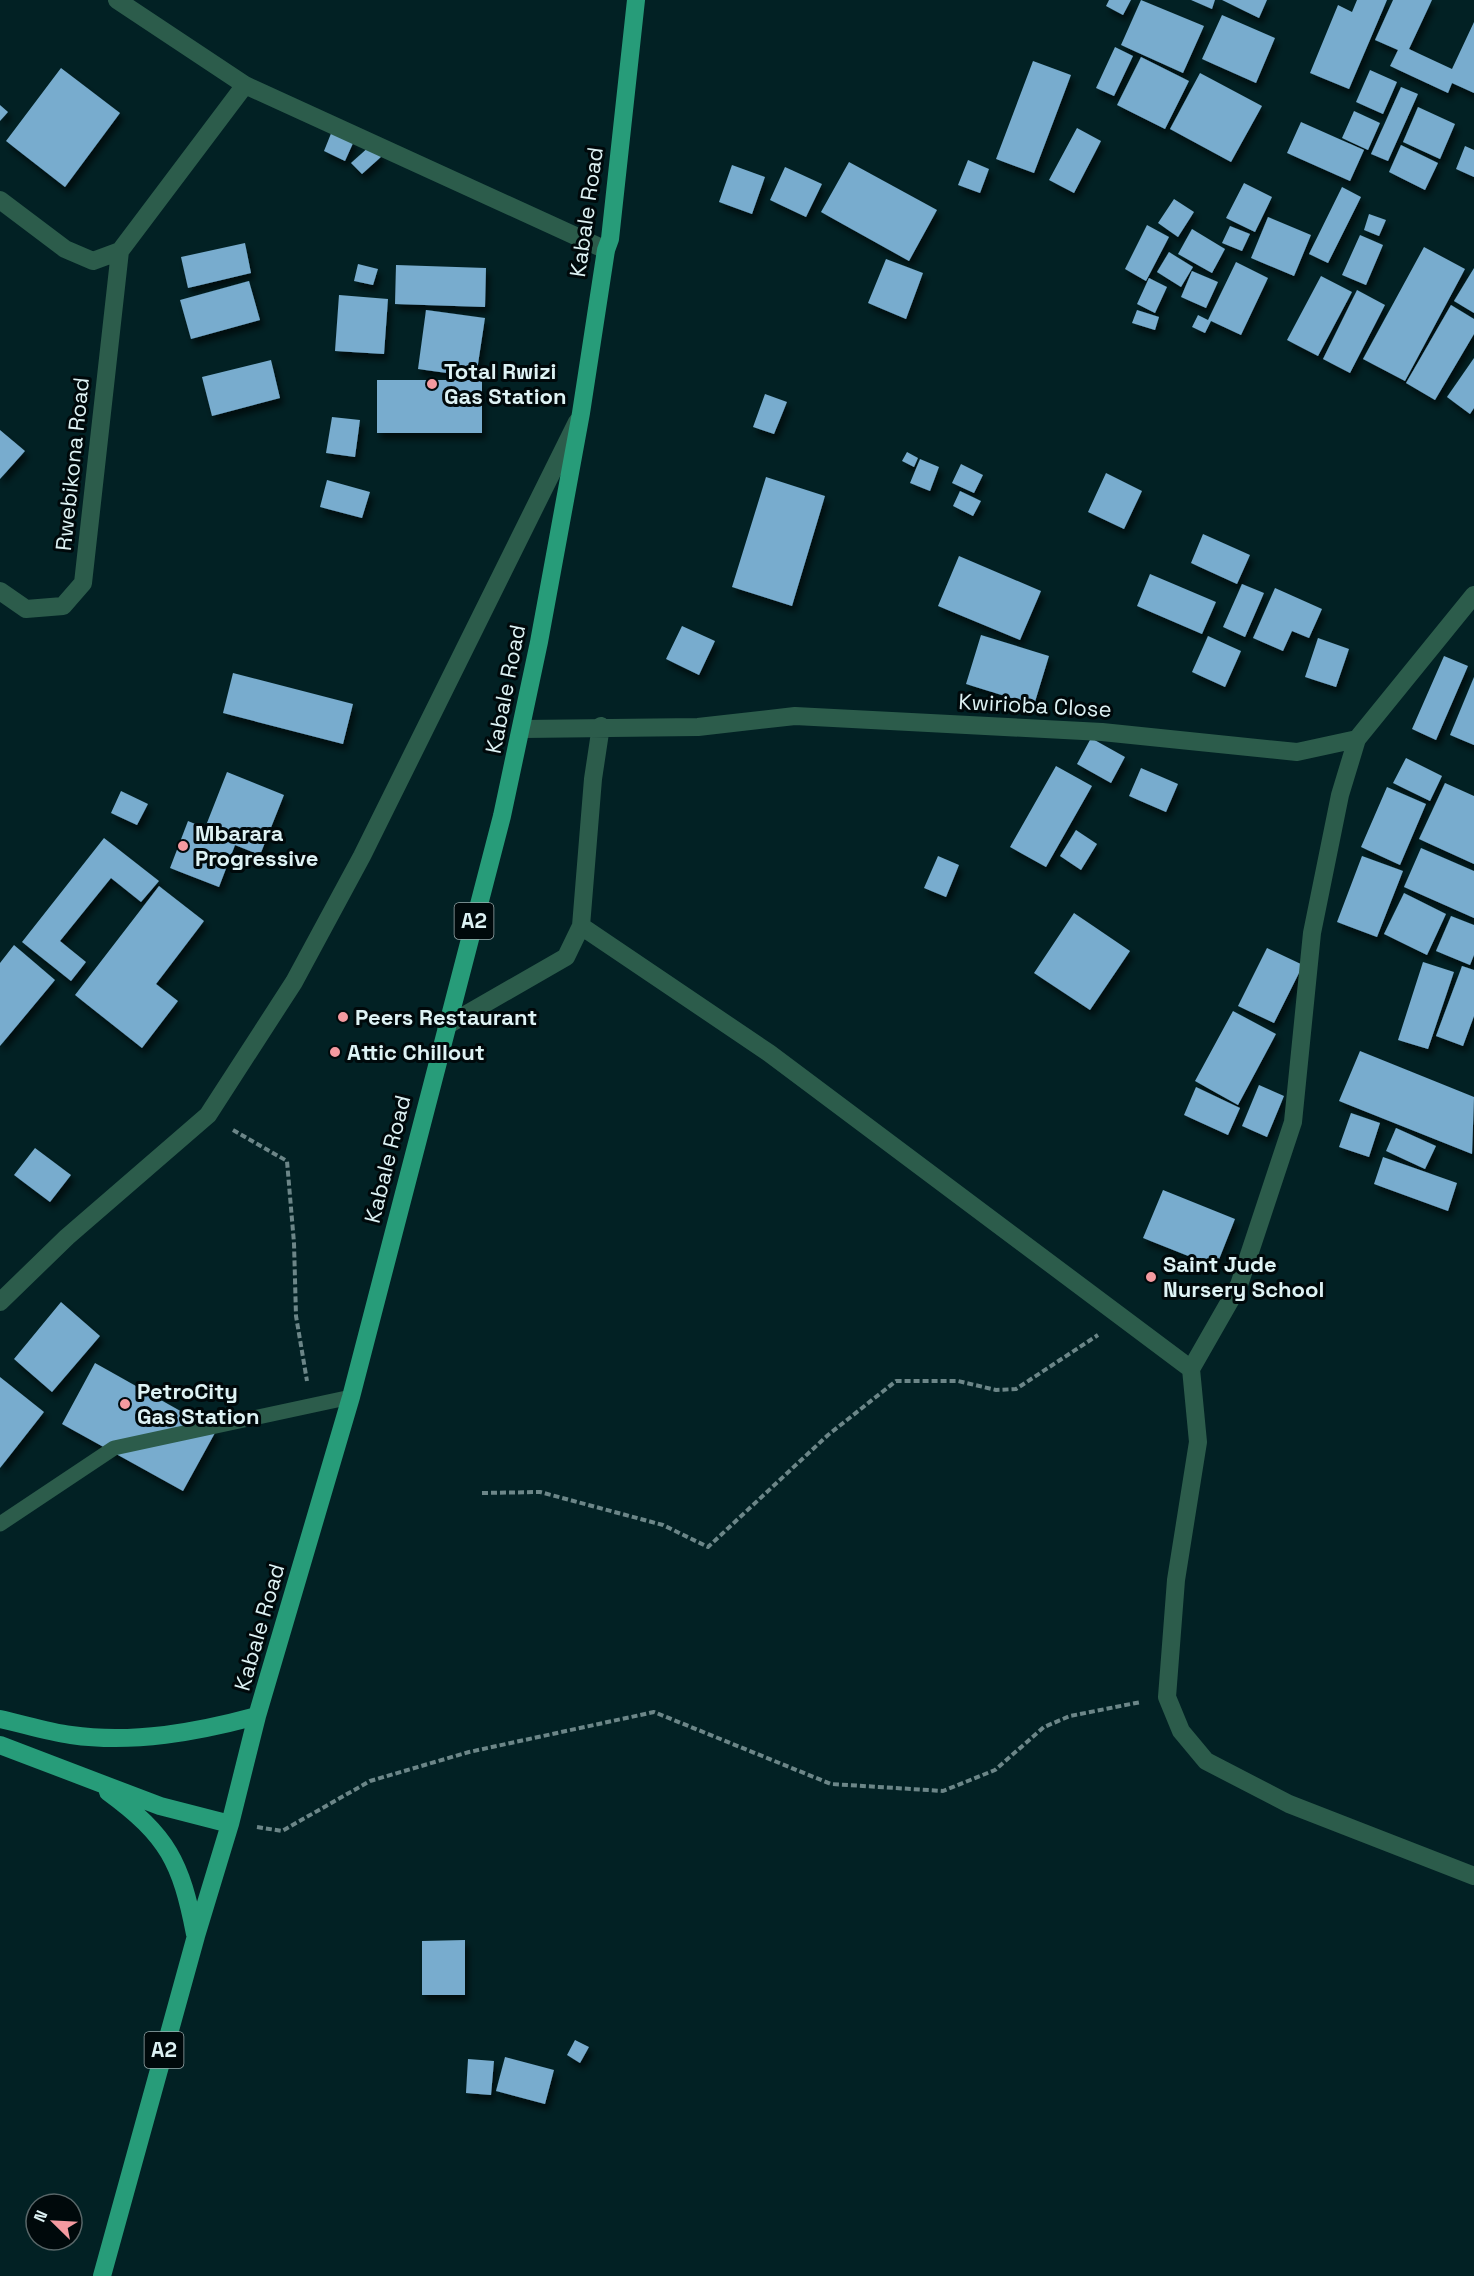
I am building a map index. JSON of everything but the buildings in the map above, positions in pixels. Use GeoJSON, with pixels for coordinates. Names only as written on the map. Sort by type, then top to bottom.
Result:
{"type":"FeatureCollection","features":[{"type":"Feature","properties":{"kind":"main road","name":"Kabale Road"},"geometry":{"type":"LineString","coordinates":[[102,2276],[196,1936],[230,1824],[257,1716],[351,1397],[522,729],[581,413],[606,250],[610,239],[636,0]]}},
{"type":"Feature","properties":{"kind":"main road"},"geometry":{"type":"LineString","coordinates":[[0,1719],[72,1736],[111,1737],[202,1731],[257,1716]]}},
{"type":"Feature","properties":{"kind":"main road"},"geometry":{"type":"LineString","coordinates":[[0,1745],[160,1806],[230,1824]]}},
{"type":"Feature","properties":{"kind":"main road"},"geometry":{"type":"LineString","coordinates":[[89,1779],[127,1806],[167,1848],[177,1865],[187,1892],[196,1936]]}},
{"type":"Feature","properties":{"kind":"street"},"geometry":{"type":"LineString","coordinates":[[117,0],[244,85],[606,250]]}},
{"type":"Feature","properties":{"kind":"street"},"geometry":{"type":"LineString","coordinates":[[0,200],[65,249],[93,261],[120,251],[244,85]]}},
{"type":"Feature","properties":{"kind":"street","name":"Rwebikona Road"},"geometry":{"type":"LineString","coordinates":[[0,591],[26,609],[63,606],[83,583],[120,251]]}},
{"type":"Feature","properties":{"kind":"street"},"geometry":{"type":"LineString","coordinates":[[0,1302],[85,1221],[208,1114],[288,992],[368,846],[581,413]]}},
{"type":"Feature","properties":{"kind":"street"},"geometry":{"type":"LineString","coordinates":[[1474,595],[1357,739],[1340,795],[1312,933],[1293,1122],[1239,1285],[1191,1369],[1198,1442],[1176,1580],[1167,1697],[1181,1731],[1206,1761],[1289,1804],[1474,1876]]}},
{"type":"Feature","properties":{"kind":"street","name":"Kwirioba Close"},"geometry":{"type":"LineString","coordinates":[[522,729],[601,726],[698,727],[795,716],[1102,732],[1297,752],[1357,739]]}},
{"type":"Feature","properties":{"kind":"street"},"geometry":{"type":"LineString","coordinates":[[446,1026],[566,957],[581,926],[593,779],[601,726]]}},
{"type":"Feature","properties":{"kind":"street"},"geometry":{"type":"LineString","coordinates":[[581,926],[768,1053],[1191,1369]]}},
{"type":"Feature","properties":{"kind":"lane"},"geometry":{"type":"LineString","coordinates":[[0,1524],[114,1448],[351,1397]]}},
{"type":"Feature","properties":{"kind":"path"},"geometry":{"type":"LineString","coordinates":[[229,1127],[287,1161],[294,1243],[296,1316],[311,1405]]}},
{"type":"Feature","properties":{"kind":"path"},"geometry":{"type":"LineString","coordinates":[[482,1492],[540,1491],[663,1525],[708,1547],[828,1435],[896,1381],[958,1381],[996,1390],[1016,1389],[1124,1318]]}},
{"type":"Feature","properties":{"kind":"path"},"geometry":{"type":"LineString","coordinates":[[230,1824],[282,1831],[370,1780],[469,1752],[654,1712],[831,1784],[943,1791],[995,1770],[1044,1727],[1053,1723],[1070,1716],[1167,1697]]}},
{"type":"Feature","properties":{"kind":"place","name":"Total Rwizi Gas Station"},"geometry":{"type":"Point","coordinates":[432,384]}},
{"type":"Feature","properties":{"kind":"place","name":"Mbarara Progressive"},"geometry":{"type":"Point","coordinates":[183,846]}},
{"type":"Feature","properties":{"kind":"place","name":"Peers Restaurant"},"geometry":{"type":"Point","coordinates":[343,1017]}},
{"type":"Feature","properties":{"kind":"place","name":"Attic Chillout"},"geometry":{"type":"Point","coordinates":[335,1052]}},
{"type":"Feature","properties":{"kind":"place","name":"Saint Jude Nursery School"},"geometry":{"type":"Point","coordinates":[1151,1277]}},
{"type":"Feature","properties":{"kind":"place","name":"PetroCity Gas Station"},"geometry":{"type":"Point","coordinates":[125,1404]}}]}
